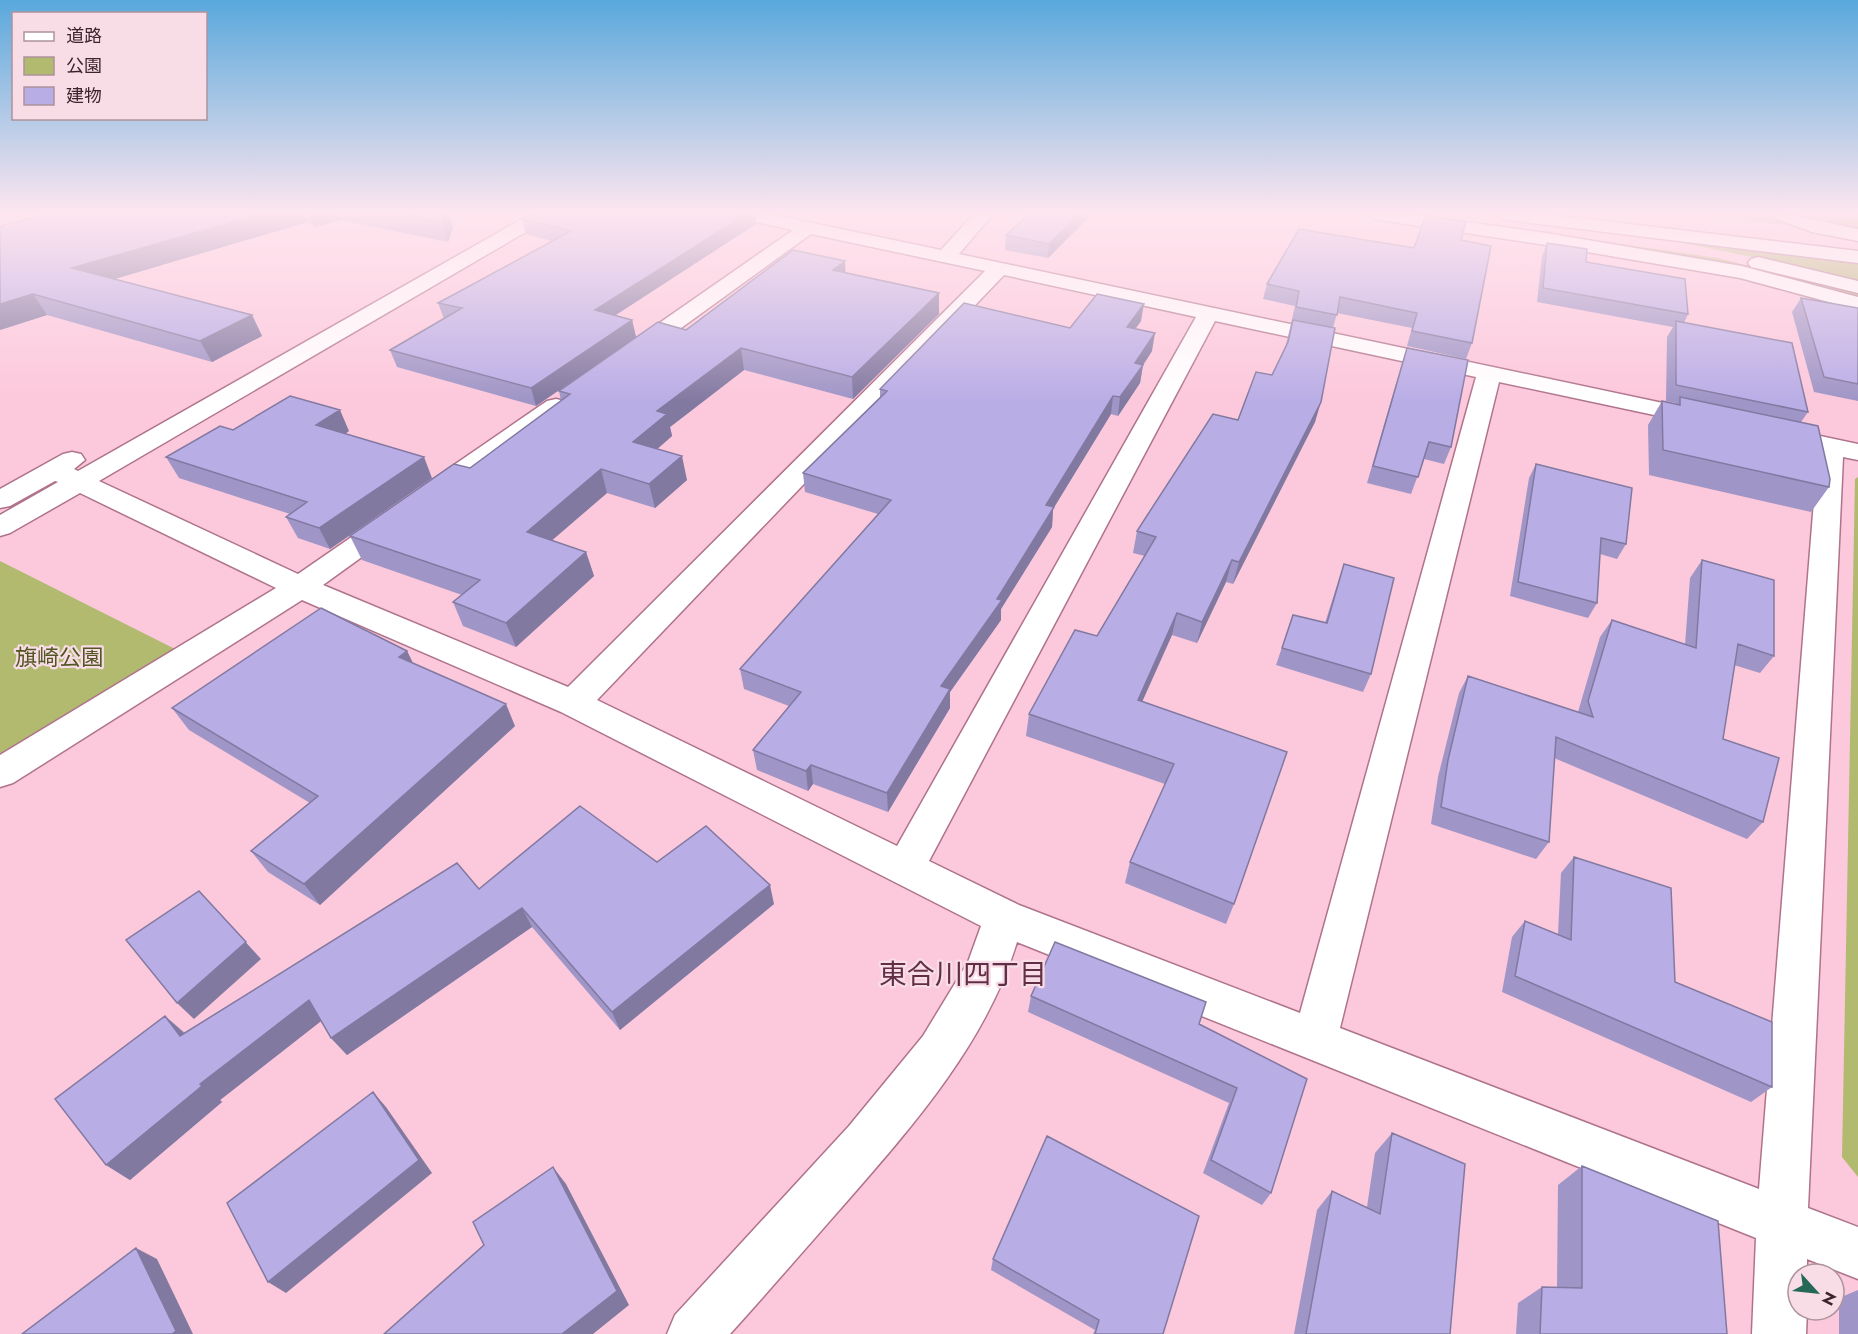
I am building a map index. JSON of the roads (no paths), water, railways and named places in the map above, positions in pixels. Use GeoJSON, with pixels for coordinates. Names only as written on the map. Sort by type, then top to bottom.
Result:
{"type":"FeatureCollection","features":[{"type":"Feature","properties":{"kind":"main road"},"geometry":{"type":"LineString","coordinates":[[116,435],[399,277]]}},
{"type":"Feature","properties":{"kind":"main road"},"geometry":{"type":"LineString","coordinates":[[0,527],[434,277]]}},
{"type":"Feature","properties":{"kind":"main road"},"geometry":{"type":"LineString","coordinates":[[613,366],[738,277]]}},
{"type":"Feature","properties":{"kind":"main road"},"geometry":{"type":"LineString","coordinates":[[573,703],[991,277]]}},
{"type":"Feature","properties":{"kind":"main road"},"geometry":{"type":"LineString","coordinates":[[1037,277],[1717,422]]}},
{"type":"Feature","properties":{"kind":"main road"},"geometry":{"type":"LineString","coordinates":[[1758,277],[1858,304]]}},
{"type":"Feature","properties":{"kind":"main road"},"geometry":{"type":"LineString","coordinates":[[1817,277],[1858,287]]}},
{"type":"Feature","properties":{"kind":"main road"},"geometry":{"type":"LineString","coordinates":[[904,870],[1208,314]]}},
{"type":"Feature","properties":{"kind":"main road"},"geometry":{"type":"LineString","coordinates":[[1315,1039],[1489,373]]}},
{"type":"Feature","properties":{"kind":"main road"},"geometry":{"type":"LineString","coordinates":[[0,773],[300,587],[574,393]]}},
{"type":"Feature","properties":{"kind":"main road"},"geometry":{"type":"LineString","coordinates":[[1762,432],[1844,449],[1782,1224],[1779,1334]]}},
{"type":"Feature","properties":{"kind":"main road"},"geometry":{"type":"LineString","coordinates":[[0,500],[95,447]]}},
{"type":"Feature","properties":{"kind":"main road"},"geometry":{"type":"LineString","coordinates":[[54,470],[300,587],[573,703],[1004,918],[1858,1253]]}},
{"type":"Feature","properties":{"kind":"main road"},"geometry":{"type":"LineString","coordinates":[[694,1334],[866,1143],[939,1052],[987,970],[1004,918]]}},
{"type":"Feature","properties":{"kind":"district","name":"東合川四丁目"},"geometry":{"type":"Point","coordinates":[963,974]}},
{"type":"Feature","properties":{"kind":"park label","name":"旗崎公園"},"geometry":{"type":"Point","coordinates":[59,657]}}]}
